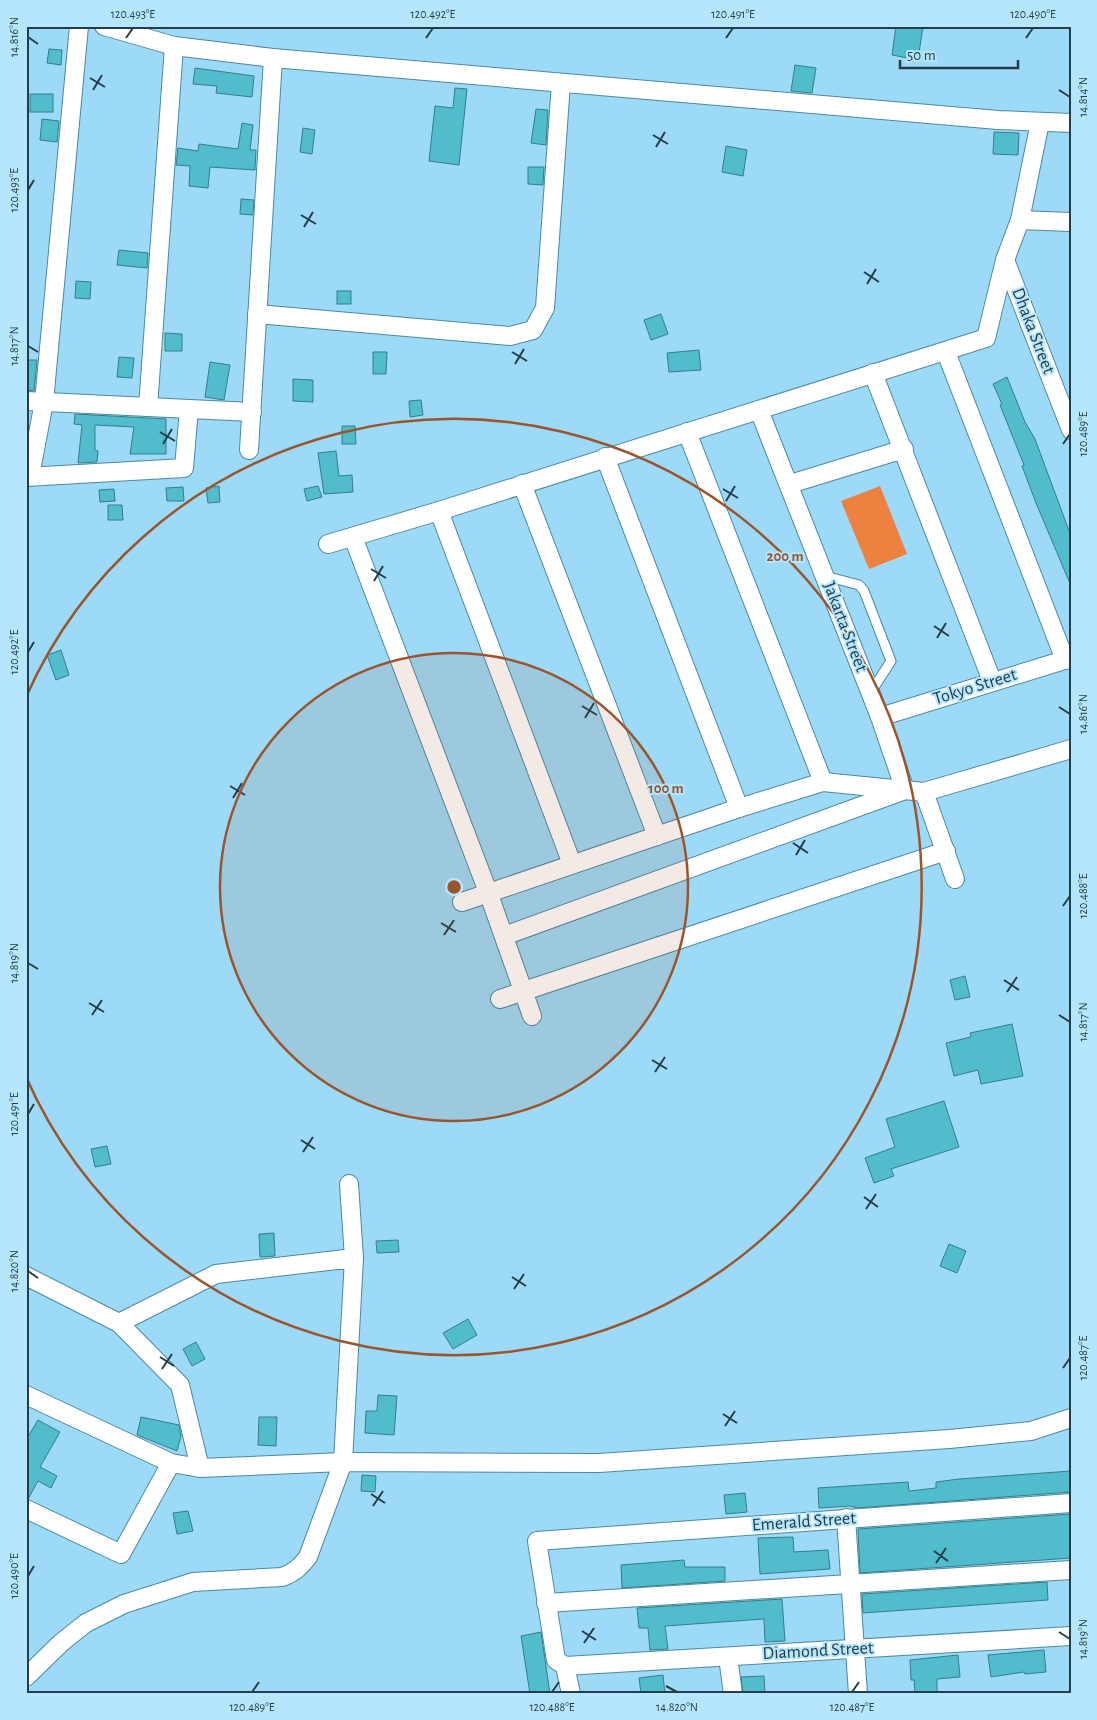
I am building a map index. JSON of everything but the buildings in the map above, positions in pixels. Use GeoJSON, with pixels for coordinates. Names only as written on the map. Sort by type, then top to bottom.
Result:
{"type":"FeatureCollection","features":[{"type":"Feature","properties":{"kind":"street"},"geometry":{"type":"LineString","coordinates":[[79,26],[35,401],[28,477],[184,468],[189,409]]}},
{"type":"Feature","properties":{"kind":"street"},"geometry":{"type":"LineString","coordinates":[[104,26],[174,46],[273,58],[561,83],[1071,123]]}},
{"type":"Feature","properties":{"kind":"street"},"geometry":{"type":"LineString","coordinates":[[148,408],[174,46]]}},
{"type":"Feature","properties":{"kind":"street"},"geometry":{"type":"LineString","coordinates":[[249,450],[273,58]]}},
{"type":"Feature","properties":{"kind":"street"},"geometry":{"type":"LineString","coordinates":[[257,314],[510,336],[533,330],[544,308],[561,83]]}},
{"type":"Feature","properties":{"kind":"street"},"geometry":{"type":"LineString","coordinates":[[328,544],[439,511],[986,338],[1005,260],[1020,220],[1040,122]]}},
{"type":"Feature","properties":{"kind":"street"},"geometry":{"type":"LineString","coordinates":[[1020,220],[1071,222]]}},
{"type":"Feature","properties":{"kind":"street","name":"Dhaka Street"},"geometry":{"type":"LineString","coordinates":[[1005,260],[1071,430]]}},
{"type":"Feature","properties":{"kind":"street"},"geometry":{"type":"LineString","coordinates":[[946,352],[1068,659]]}},
{"type":"Feature","properties":{"kind":"street"},"geometry":{"type":"LineString","coordinates":[[874,372],[992,681]]}},
{"type":"Feature","properties":{"kind":"street"},"geometry":{"type":"LineString","coordinates":[[35,401],[252,412]]}},
{"type":"Feature","properties":{"kind":"street","name":"Jakarta Street"},"geometry":{"type":"LineString","coordinates":[[759,410],[871,692],[905,790]]}},
{"type":"Feature","properties":{"kind":"street"},"geometry":{"type":"LineString","coordinates":[[687,432],[823,782]]}},
{"type":"Feature","properties":{"kind":"street"},"geometry":{"type":"LineString","coordinates":[[790,484],[904,449]]}},
{"type":"Feature","properties":{"kind":"street"},"geometry":{"type":"LineString","coordinates":[[605,457],[739,808]]}},
{"type":"Feature","properties":{"kind":"street"},"geometry":{"type":"LineString","coordinates":[[522,484],[657,836]]}},
{"type":"Feature","properties":{"kind":"street"},"geometry":{"type":"LineString","coordinates":[[439,511],[572,864]]}},
{"type":"Feature","properties":{"kind":"street"},"geometry":{"type":"LineString","coordinates":[[353,536],[488,892],[532,1016]]}},
{"type":"Feature","properties":{"kind":"street","name":"Tokyo Street"},"geometry":{"type":"LineString","coordinates":[[880,717],[1068,659]]}},
{"type":"Feature","properties":{"kind":"street"},"geometry":{"type":"LineString","coordinates":[[462,902],[739,808],[823,782],[924,792],[1071,750]]}},
{"type":"Feature","properties":{"kind":"street"},"geometry":{"type":"LineString","coordinates":[[504,936],[905,790]]}},
{"type":"Feature","properties":{"kind":"street"},"geometry":{"type":"LineString","coordinates":[[924,792],[946,851],[954,879]]}},
{"type":"Feature","properties":{"kind":"street"},"geometry":{"type":"LineString","coordinates":[[500,999],[946,851]]}},
{"type":"Feature","properties":{"kind":"street"},"geometry":{"type":"LineString","coordinates":[[26,1677],[32,1665],[86,1623],[124,1604],[193,1582],[282,1577],[292,1574],[300,1568],[308,1557],[343,1462],[354,1258],[349,1184]]}},
{"type":"Feature","properties":{"kind":"street"},"geometry":{"type":"LineString","coordinates":[[119,1324],[216,1274],[354,1258]]}},
{"type":"Feature","properties":{"kind":"street"},"geometry":{"type":"LineString","coordinates":[[26,1276],[119,1324],[180,1385],[200,1468]]}},
{"type":"Feature","properties":{"kind":"street"},"geometry":{"type":"LineString","coordinates":[[26,1396],[171,1463],[200,1468],[343,1462],[600,1464],[949,1439],[1031,1431],[1071,1418]]}},
{"type":"Feature","properties":{"kind":"street"},"geometry":{"type":"LineString","coordinates":[[26,1509],[121,1554],[171,1463]]}},
{"type":"Feature","properties":{"kind":"street","name":"Emerald Street"},"geometry":{"type":"LineString","coordinates":[[546,1603],[537,1541],[1071,1503]]}},
{"type":"Feature","properties":{"kind":"street"},"geometry":{"type":"LineString","coordinates":[[846,1518],[858,1694]]}},
{"type":"Feature","properties":{"kind":"street"},"geometry":{"type":"LineString","coordinates":[[571,1694],[565,1666],[556,1660],[546,1603],[1071,1570]]}},
{"type":"Feature","properties":{"kind":"street","name":"Diamond Street"},"geometry":{"type":"LineString","coordinates":[[565,1666],[1071,1636]]}},
{"type":"Feature","properties":{"kind":"street"},"geometry":{"type":"LineString","coordinates":[[728,1656],[733,1694]]}},
{"type":"Feature","properties":{"kind":"lane"},"geometry":{"type":"LineString","coordinates":[[825,576],[859,585],[864,591],[891,661],[871,692]]}},
{"type":"Feature","properties":{"kind":"shaded area"},"geometry":{"type":"Polygon","coordinates":[[[880,486],[907,554],[869,569],[841,501],[880,486]]]}}]}
